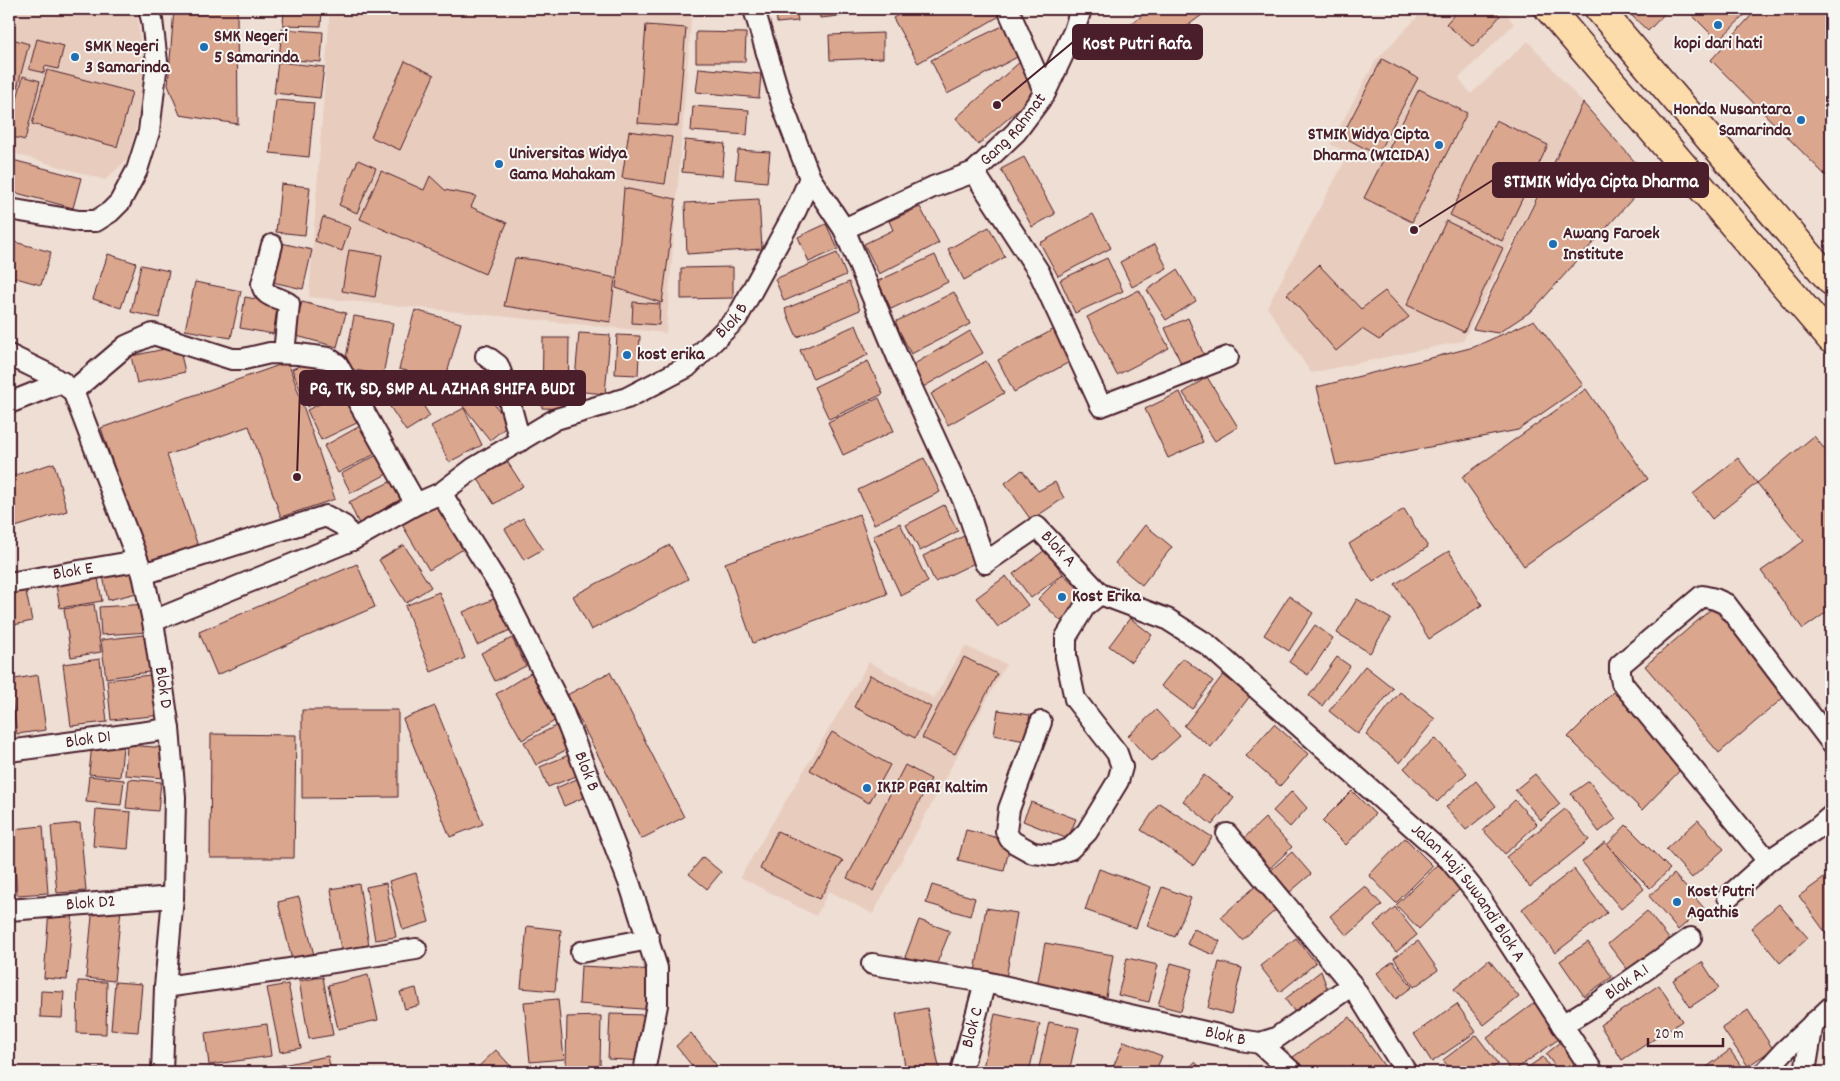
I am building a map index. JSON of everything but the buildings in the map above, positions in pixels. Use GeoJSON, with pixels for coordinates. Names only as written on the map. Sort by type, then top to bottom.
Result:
{"type":"FeatureCollection","features":[{"type":"Feature","properties":{"kind":"main road"},"geometry":{"type":"LineString","coordinates":[[1549,9],[1831,339]]}},
{"type":"Feature","properties":{"kind":"main road"},"geometry":{"type":"LineString","coordinates":[[1600,9],[1831,281]]}},
{"type":"Feature","properties":{"kind":"main road"},"geometry":{"type":"LineString","coordinates":[[1733,223],[1763,200]]}},
{"type":"Feature","properties":{"kind":"street"},"geometry":{"type":"LineString","coordinates":[[9,210],[79,221],[96,221],[110,212],[120,202],[137,170],[149,132],[157,62],[149,9]]}},
{"type":"Feature","properties":{"kind":"street"},"geometry":{"type":"LineString","coordinates":[[754,9],[782,104],[810,178],[844,229]]}},
{"type":"Feature","properties":{"kind":"street"},"geometry":{"type":"LineString","coordinates":[[1008,9],[1045,93]]}},
{"type":"Feature","properties":{"kind":"street","name":"Gang Rahmat"},"geometry":{"type":"LineString","coordinates":[[844,229],[933,186],[974,172],[1016,132],[1045,93],[1074,31],[1081,9]]}},
{"type":"Feature","properties":{"kind":"street"},"geometry":{"type":"LineString","coordinates":[[974,172],[1039,272],[1100,406],[1228,357]]}},
{"type":"Feature","properties":{"kind":"street","name":"Blok B"},"geometry":{"type":"LineString","coordinates":[[153,621],[352,540],[416,504],[441,493],[474,468],[556,419],[627,398],[687,367],[736,318],[796,210],[810,178]]}},
{"type":"Feature","properties":{"kind":"street","name":"Blok A"},"geometry":{"type":"LineString","coordinates":[[844,229],[898,358],[966,506],[985,563],[1037,527],[1100,594]]}},
{"type":"Feature","properties":{"kind":"street"},"geometry":{"type":"LineString","coordinates":[[272,245],[262,284],[266,294],[286,301],[289,304],[284,354]]}},
{"type":"Feature","properties":{"kind":"street"},"geometry":{"type":"LineString","coordinates":[[9,403],[67,386],[126,346],[153,334],[232,359],[244,359],[270,353],[318,355],[328,358],[336,364],[416,504]]}},
{"type":"Feature","properties":{"kind":"street"},"geometry":{"type":"LineString","coordinates":[[9,355],[67,386]]}},
{"type":"Feature","properties":{"kind":"street"},"geometry":{"type":"LineString","coordinates":[[486,356],[498,365],[504,378],[520,441]]}},
{"type":"Feature","properties":{"kind":"street","name":"Blok D"},"geometry":{"type":"LineString","coordinates":[[67,386],[140,568],[153,621],[169,729],[175,797],[173,897],[165,988],[162,1072]]}},
{"type":"Feature","properties":{"kind":"street","name":"Blok B"},"geometry":{"type":"LineString","coordinates":[[441,493],[502,590],[561,706],[650,939],[658,968],[658,1005],[644,1072]]}},
{"type":"Feature","properties":{"kind":"street","name":"Blok E"},"geometry":{"type":"LineString","coordinates":[[9,583],[140,568],[326,516],[344,526],[352,540]]}},
{"type":"Feature","properties":{"kind":"street"},"geometry":{"type":"LineString","coordinates":[[1041,722],[1009,809],[1006,831],[1010,839],[1015,843],[1034,853],[1052,855],[1070,849],[1087,832],[1118,781],[1122,767],[1117,753],[1075,699],[1066,658],[1066,637],[1085,606],[1100,594]]}},
{"type":"Feature","properties":{"kind":"street","name":"Jalan Haji Suwandi Blok A"},"geometry":{"type":"LineString","coordinates":[[1100,594],[1167,619],[1208,645],[1449,859],[1477,894],[1593,1072]]}},
{"type":"Feature","properties":{"kind":"street"},"geometry":{"type":"LineString","coordinates":[[1768,861],[1622,683],[1620,665],[1702,596],[1715,599],[1726,604],[1831,742]]}},
{"type":"Feature","properties":{"kind":"street","name":"Blok D1"},"geometry":{"type":"LineString","coordinates":[[9,750],[169,729]]}},
{"type":"Feature","properties":{"kind":"street"},"geometry":{"type":"LineString","coordinates":[[1728,897],[1768,861],[1816,829],[1831,816]]}},
{"type":"Feature","properties":{"kind":"street"},"geometry":{"type":"LineString","coordinates":[[1227,834],[1352,985],[1406,1072]]}},
{"type":"Feature","properties":{"kind":"street","name":"Blok D2"},"geometry":{"type":"LineString","coordinates":[[9,910],[173,897]]}},
{"type":"Feature","properties":{"kind":"street","name":"Blok A.1"},"geometry":{"type":"LineString","coordinates":[[1562,1025],[1598,1003],[1691,938]]}},
{"type":"Feature","properties":{"kind":"street"},"geometry":{"type":"LineString","coordinates":[[581,952],[650,939]]}},
{"type":"Feature","properties":{"kind":"street"},"geometry":{"type":"LineString","coordinates":[[165,988],[416,949]]}},
{"type":"Feature","properties":{"kind":"street","name":"Blok B"},"geometry":{"type":"LineString","coordinates":[[872,964],[985,982],[1260,1043],[1276,1038],[1352,985]]}},
{"type":"Feature","properties":{"kind":"street","name":"Blok C"},"geometry":{"type":"LineString","coordinates":[[961,1072],[985,982]]}},
{"type":"Feature","properties":{"kind":"street"},"geometry":{"type":"LineString","coordinates":[[1765,1072],[1784,1050],[1831,1007]]}},
{"type":"Feature","properties":{"kind":"street"},"geometry":{"type":"LineString","coordinates":[[1805,1072],[1813,1023]]}},
{"type":"Feature","properties":{"kind":"street"},"geometry":{"type":"LineString","coordinates":[[1260,1043],[1292,1072]]}},
{"type":"Feature","properties":{"kind":"shaded area","name":"SMK Negeri 3 Samarinda"},"geometry":{"type":"Polygon","coordinates":[[[9,9],[133,9],[138,18],[144,95],[128,159],[105,180],[9,152],[9,9]]]}},
{"type":"Feature","properties":{"kind":"shaded area","name":"Universitas Widya Gama Mahakam"},"geometry":{"type":"Polygon","coordinates":[[[330,9],[692,9],[666,333],[309,297],[330,9]]]}},
{"type":"Feature","properties":{"kind":"shaded area"},"geometry":{"type":"Polygon","coordinates":[[[1425,9],[1503,9],[1514,24],[1459,78],[1471,94],[1528,41],[1583,103],[1463,341],[1311,373],[1267,307],[1349,153],[1330,144],[1376,60],[1425,9]]]}},
{"type":"Feature","properties":{"kind":"shaded area","name":"IKIP PGRI Kaltim"},"geometry":{"type":"Polygon","coordinates":[[[965,646],[1006,664],[873,914],[829,891],[816,916],[740,877],[869,662],[934,698],[965,646]]]}},
{"type":"Feature","properties":{"kind":"place","name":"kopi dari hati"},"geometry":{"type":"Point","coordinates":[1718,25]}},
{"type":"Feature","properties":{"kind":"place","name":"SMK Negeri 5 Samarinda"},"geometry":{"type":"Point","coordinates":[204,47]}},
{"type":"Feature","properties":{"kind":"place","name":"SMK Negeri 3 Samarinda"},"geometry":{"type":"Point","coordinates":[75,57]}},
{"type":"Feature","properties":{"kind":"place","name":"Kost Putri Rafa"},"geometry":{"type":"Point","coordinates":[997,105]}},
{"type":"Feature","properties":{"kind":"place","name":"Honda Nusantara Samarinda"},"geometry":{"type":"Point","coordinates":[1801,120]}},
{"type":"Feature","properties":{"kind":"place","name":"STMIK Widya Cipta Dharma (WICIDA)"},"geometry":{"type":"Point","coordinates":[1439,145]}},
{"type":"Feature","properties":{"kind":"place","name":"Universitas Widya Gama Mahakam"},"geometry":{"type":"Point","coordinates":[499,164]}},
{"type":"Feature","properties":{"kind":"place","name":"STIMIK Widya Cipta Dharma"},"geometry":{"type":"Point","coordinates":[1414,230]}},
{"type":"Feature","properties":{"kind":"place","name":"Awang Faroek Institute"},"geometry":{"type":"Point","coordinates":[1553,244]}},
{"type":"Feature","properties":{"kind":"place","name":"kost erika"},"geometry":{"type":"Point","coordinates":[627,355]}},
{"type":"Feature","properties":{"kind":"place","name":"PG, TK, SD, SMP AL AZHAR SHIFA BUDI"},"geometry":{"type":"Point","coordinates":[297,477]}},
{"type":"Feature","properties":{"kind":"place","name":"Kost Erika"},"geometry":{"type":"Point","coordinates":[1062,597]}},
{"type":"Feature","properties":{"kind":"place","name":"IKIP PGRI Kaltim"},"geometry":{"type":"Point","coordinates":[867,788]}},
{"type":"Feature","properties":{"kind":"place","name":"Kost Putri Agathis"},"geometry":{"type":"Point","coordinates":[1677,902]}}]}
